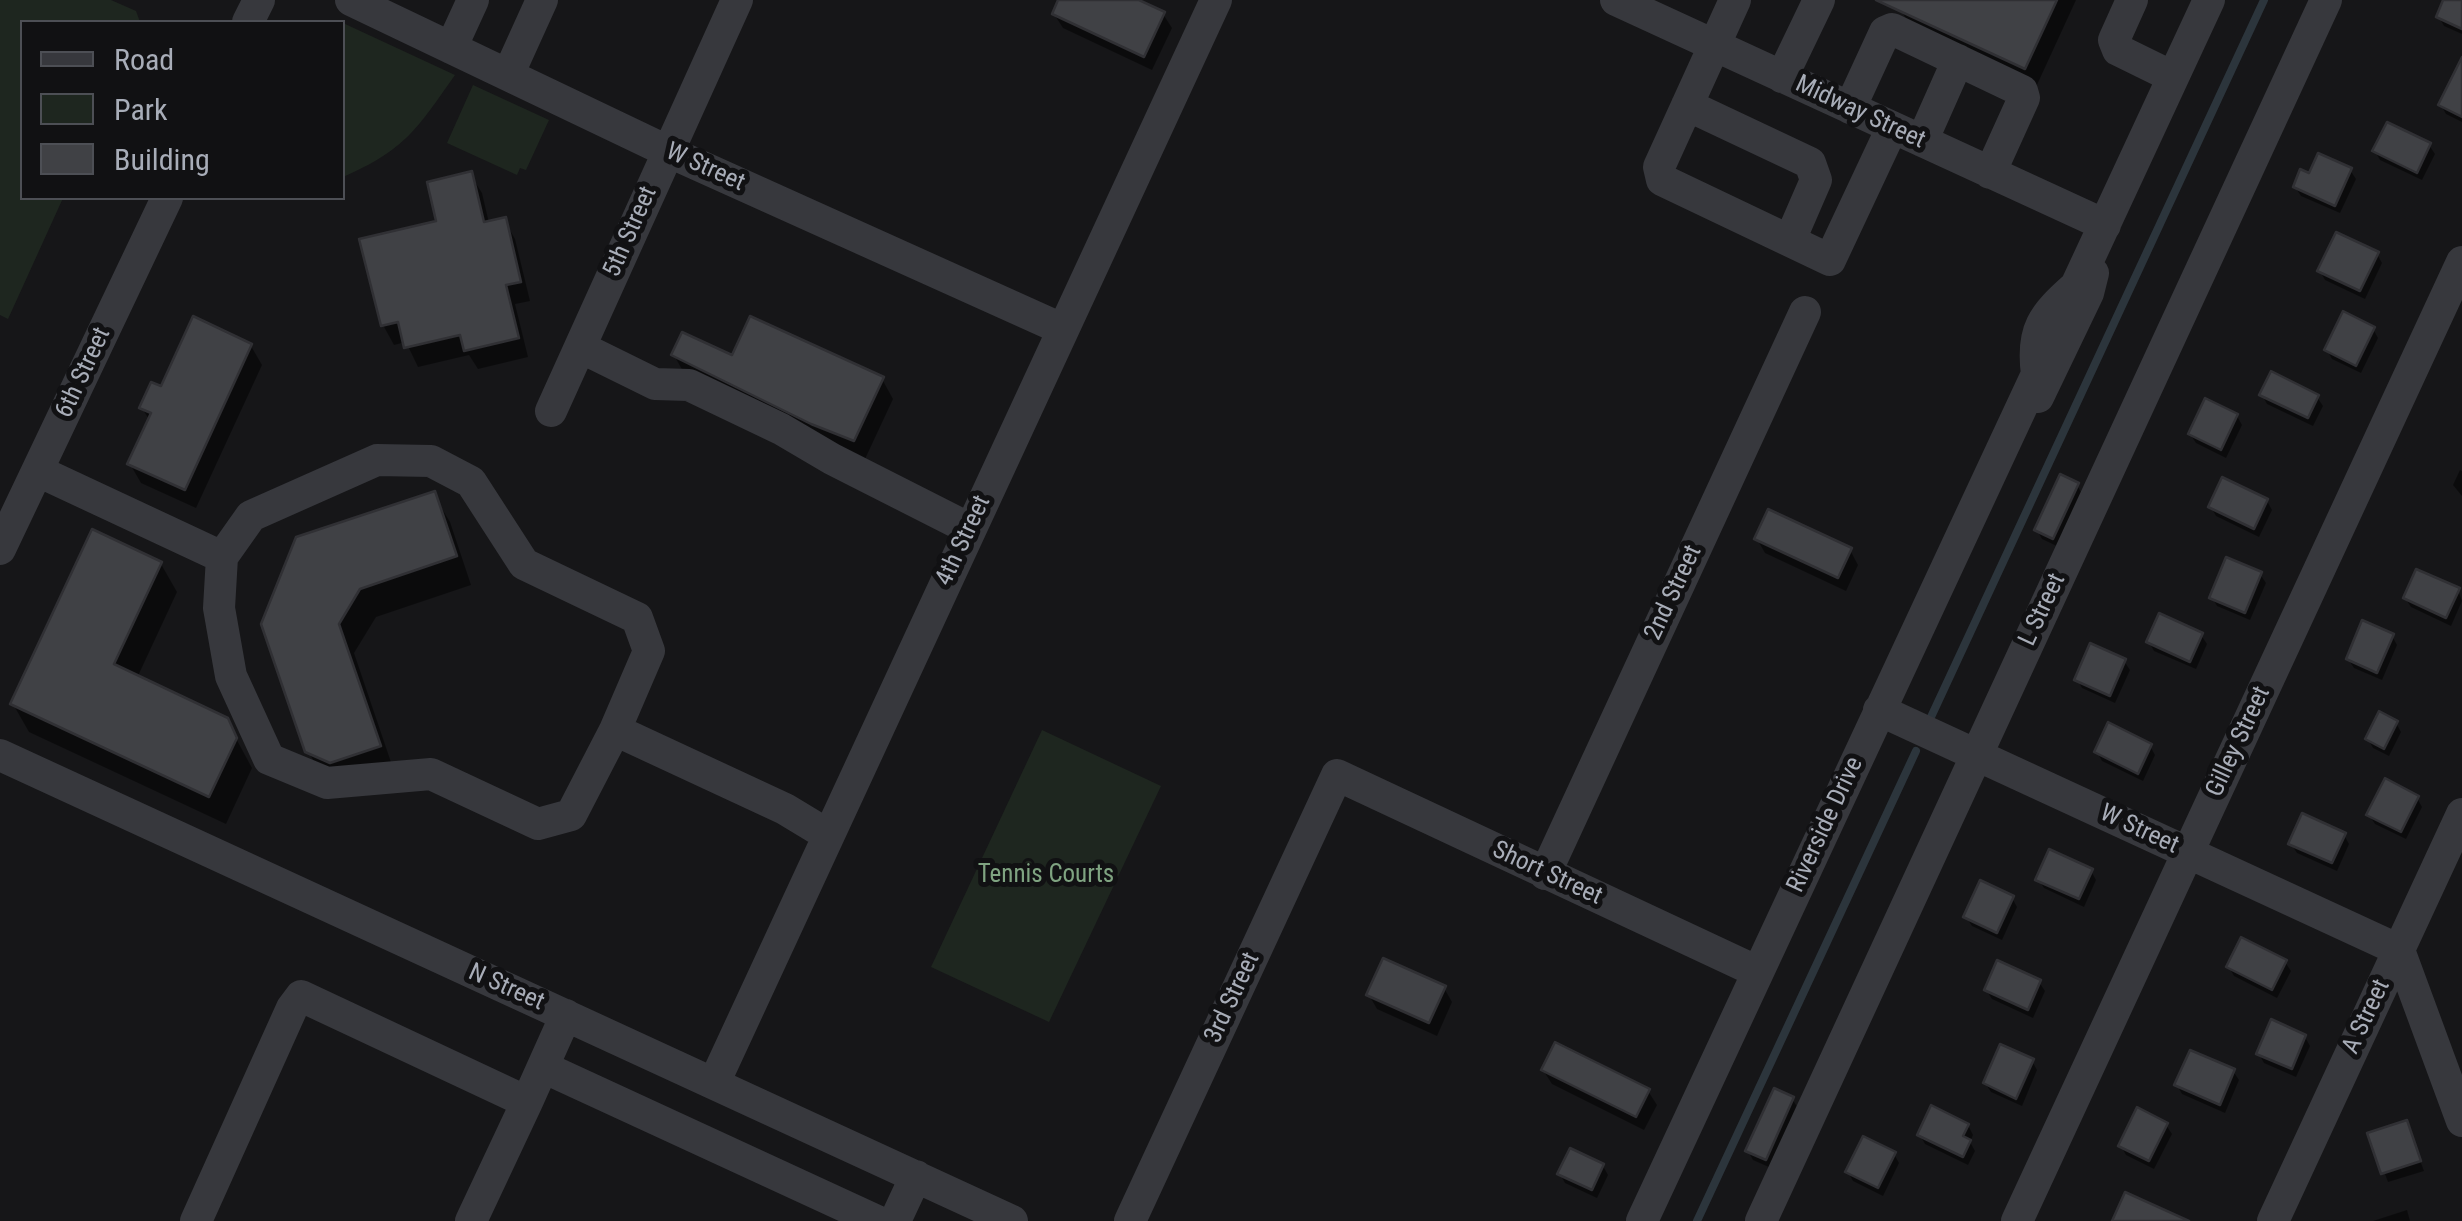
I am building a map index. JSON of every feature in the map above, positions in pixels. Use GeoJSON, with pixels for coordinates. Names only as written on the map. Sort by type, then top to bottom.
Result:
{"type":"FeatureCollection","features":[{"type":"Feature","properties":{"kind":"street","name":"W Street"},"geometry":{"type":"LineString","coordinates":[[351,0],[667,151],[1062,329]]}},
{"type":"Feature","properties":{"kind":"street"},"geometry":{"type":"LineString","coordinates":[[451,48],[474,0]]}},
{"type":"Feature","properties":{"kind":"street"},"geometry":{"type":"LineString","coordinates":[[508,75],[542,0]]}},
{"type":"Feature","properties":{"kind":"street","name":"5th Street"},"geometry":{"type":"LineString","coordinates":[[552,411],[737,0]]}},
{"type":"Feature","properties":{"kind":"street","name":"4th Street"},"geometry":{"type":"LineString","coordinates":[[714,1082],[1216,0]]}},
{"type":"Feature","properties":{"kind":"street","name":"Midway Street"},"geometry":{"type":"LineString","coordinates":[[1616,0],[2105,225]]}},
{"type":"Feature","properties":{"kind":"street"},"geometry":{"type":"LineString","coordinates":[[1735,0],[1658,167],[1662,180],[1830,260],[1907,134],[1958,60]]}},
{"type":"Feature","properties":{"kind":"street"},"geometry":{"type":"LineString","coordinates":[[1782,77],[1819,0]]}},
{"type":"Feature","properties":{"kind":"street"},"geometry":{"type":"LineString","coordinates":[[2132,0],[2114,40],[2118,50],[2173,78]]}},
{"type":"Feature","properties":{"kind":"street","name":"Riverside Drive"},"geometry":{"type":"LineString","coordinates":[[1642,1221],[2010,429],[2031,412],[2081,309],[2105,225],[2210,0]]}},
{"type":"Feature","properties":{"kind":"street","name":"L Street"},"geometry":{"type":"LineString","coordinates":[[1761,1221],[2326,0]]}},
{"type":"Feature","properties":{"kind":"street"},"geometry":{"type":"LineString","coordinates":[[1850,108],[1885,32],[1892,29],[2022,91],[2024,98],[1990,173]]}},
{"type":"Feature","properties":{"kind":"street"},"geometry":{"type":"LineString","coordinates":[[1687,106],[1810,163],[1816,180],[1790,240]]}},
{"type":"Feature","properties":{"kind":"street","name":"6th Street"},"geometry":{"type":"LineString","coordinates":[[0,548],[166,200]]}},
{"type":"Feature","properties":{"kind":"street","name":"Gilley Street"},"geometry":{"type":"LineString","coordinates":[[2016,1221],[2462,262]]}},
{"type":"Feature","properties":{"kind":"street","name":"2nd Street"},"geometry":{"type":"LineString","coordinates":[[1544,874],[1806,312]]}},
{"type":"Feature","properties":{"kind":"street"},"geometry":{"type":"LineString","coordinates":[[580,346],[655,384],[689,386],[781,428],[832,459],[970,529]]}},
{"type":"Feature","properties":{"kind":"street"},"geometry":{"type":"LineString","coordinates":[[377,460],[432,461],[472,482],[524,564],[637,618],[649,651],[571,815],[538,824],[431,774],[326,783],[269,759],[231,676],[220,608],[222,557],[251,516],[377,460]]}},
{"type":"Feature","properties":{"kind":"street"},"geometry":{"type":"LineString","coordinates":[[38,471],[222,557]]}},
{"type":"Feature","properties":{"kind":"street","name":"W Street"},"geometry":{"type":"LineString","coordinates":[[1879,710],[2399,950]]}},
{"type":"Feature","properties":{"kind":"street"},"geometry":{"type":"LineString","coordinates":[[614,730],[785,808],[828,835]]}},
{"type":"Feature","properties":{"kind":"street","name":"N Street"},"geometry":{"type":"LineString","coordinates":[[0,754],[1012,1221]]}},
{"type":"Feature","properties":{"kind":"street","name":"Short Street"},"geometry":{"type":"LineString","coordinates":[[1337,775],[1758,972]]}},
{"type":"Feature","properties":{"kind":"street","name":"3rd Street"},"geometry":{"type":"LineString","coordinates":[[1130,1221],[1337,775]]}},
{"type":"Feature","properties":{"kind":"street","name":"A Street"},"geometry":{"type":"LineString","coordinates":[[2273,1221],[2462,814]]}},
{"type":"Feature","properties":{"kind":"street"},"geometry":{"type":"LineString","coordinates":[[2399,950],[2462,1121]]}},
{"type":"Feature","properties":{"kind":"street"},"geometry":{"type":"LineString","coordinates":[[196,1221],[300,996],[527,1102]]}},
{"type":"Feature","properties":{"kind":"street"},"geometry":{"type":"LineString","coordinates":[[471,1221],[566,1016]]}},
{"type":"Feature","properties":{"kind":"street"},"geometry":{"type":"LineString","coordinates":[[542,1067],[877,1221]]}},
{"type":"Feature","properties":{"kind":"street"},"geometry":{"type":"LineString","coordinates":[[895,1221],[916,1176]]}},
{"type":"Feature","properties":{"kind":"green space"},"geometry":{"type":"Polygon","coordinates":[[[0,0],[111,0],[136,11],[139,20],[20,20],[20,200],[62,200],[8,319],[0,315],[0,0]]]}},
{"type":"Feature","properties":{"kind":"green space"},"geometry":{"type":"Polygon","coordinates":[[[345,24],[455,75],[408,136],[345,176],[345,24]]]}},
{"type":"Feature","properties":{"kind":"green space"},"geometry":{"type":"Polygon","coordinates":[[[473,85],[549,120],[526,170],[520,168],[517,175],[447,143],[473,85]]]}},
{"type":"Feature","properties":{"kind":"green space","name":"Tennis Courts"},"geometry":{"type":"Polygon","coordinates":[[[1042,730],[1161,786],[1049,1022],[931,967],[1042,730]]]}},
{"type":"Feature","properties":{"kind":"building"},"geometry":{"type":"Polygon","coordinates":[[[1058,0],[1139,0],[1165,12],[1144,57],[1052,14],[1058,0]]]}},
{"type":"Feature","properties":{"kind":"building"},"geometry":{"type":"Polygon","coordinates":[[[1876,0],[2057,0],[2025,69],[1876,0]]]}},
{"type":"Feature","properties":{"kind":"building"},"geometry":{"type":"Polygon","coordinates":[[[2443,0],[2462,0],[2462,29],[2436,17],[2443,0]]]}},
{"type":"Feature","properties":{"kind":"building"},"geometry":{"type":"Polygon","coordinates":[[[2462,57],[2462,117],[2438,105],[2462,57]]]}},
{"type":"Feature","properties":{"kind":"building"},"geometry":{"type":"Polygon","coordinates":[[[2387,122],[2431,143],[2417,173],[2372,151],[2387,122]]]}},
{"type":"Feature","properties":{"kind":"building"},"geometry":{"type":"Polygon","coordinates":[[[2318,153],[2352,168],[2335,206],[2293,187],[2300,169],[2309,173],[2318,153]]]}},
{"type":"Feature","properties":{"kind":"building"},"geometry":{"type":"Polygon","coordinates":[[[472,171],[484,222],[506,217],[521,282],[506,285],[519,338],[464,351],[460,335],[404,348],[398,322],[381,326],[359,239],[436,221],[427,182],[472,171]]]}},
{"type":"Feature","properties":{"kind":"building"},"geometry":{"type":"Polygon","coordinates":[[[2336,232],[2379,252],[2360,291],[2317,271],[2336,232]]]}},
{"type":"Feature","properties":{"kind":"building"},"geometry":{"type":"Polygon","coordinates":[[[2343,311],[2375,327],[2356,366],[2324,350],[2343,311]]]}},
{"type":"Feature","properties":{"kind":"building"},"geometry":{"type":"Polygon","coordinates":[[[193,316],[252,344],[185,490],[127,464],[151,413],[139,408],[151,382],[161,386],[193,316]]]}},
{"type":"Feature","properties":{"kind":"building"},"geometry":{"type":"Polygon","coordinates":[[[750,316],[884,377],[854,441],[671,355],[682,332],[732,355],[750,316]]]}},
{"type":"Feature","properties":{"kind":"building"},"geometry":{"type":"Polygon","coordinates":[[[2271,371],[2319,395],[2308,418],[2259,395],[2271,371]]]}},
{"type":"Feature","properties":{"kind":"building"},"geometry":{"type":"Polygon","coordinates":[[[2205,398],[2238,414],[2221,450],[2188,434],[2205,398]]]}},
{"type":"Feature","properties":{"kind":"building"},"geometry":{"type":"Polygon","coordinates":[[[2060,474],[2079,483],[2053,539],[2034,530],[2060,474]]]}},
{"type":"Feature","properties":{"kind":"building"},"geometry":{"type":"Polygon","coordinates":[[[2222,477],[2268,499],[2254,529],[2208,507],[2222,477]]]}},
{"type":"Feature","properties":{"kind":"building"},"geometry":{"type":"Polygon","coordinates":[[[435,491],[457,556],[360,589],[339,624],[381,746],[330,763],[305,752],[261,624],[296,537],[435,491]]]}},
{"type":"Feature","properties":{"kind":"building"},"geometry":{"type":"Polygon","coordinates":[[[1768,509],[1852,548],[1838,578],[1754,539],[1768,509]]]}},
{"type":"Feature","properties":{"kind":"building"},"geometry":{"type":"Polygon","coordinates":[[[92,529],[162,562],[114,664],[228,718],[237,738],[209,797],[10,704],[92,529]]]}},
{"type":"Feature","properties":{"kind":"building"},"geometry":{"type":"Polygon","coordinates":[[[2226,557],[2262,572],[2245,613],[2209,598],[2226,557]]]}},
{"type":"Feature","properties":{"kind":"building"},"geometry":{"type":"Polygon","coordinates":[[[2416,569],[2460,588],[2446,618],[2403,598],[2416,569]]]}},
{"type":"Feature","properties":{"kind":"building"},"geometry":{"type":"Polygon","coordinates":[[[2159,613],[2203,633],[2190,662],[2146,642],[2159,613]]]}},
{"type":"Feature","properties":{"kind":"building"},"geometry":{"type":"Polygon","coordinates":[[[2362,620],[2394,634],[2377,673],[2346,659],[2362,620]]]}},
{"type":"Feature","properties":{"kind":"building"},"geometry":{"type":"Polygon","coordinates":[[[2090,643],[2126,659],[2110,696],[2074,680],[2090,643]]]}},
{"type":"Feature","properties":{"kind":"building"},"geometry":{"type":"Polygon","coordinates":[[[2379,711],[2398,721],[2384,749],[2365,739],[2379,711]]]}},
{"type":"Feature","properties":{"kind":"building"},"geometry":{"type":"Polygon","coordinates":[[[2108,722],[2152,744],[2138,774],[2094,752],[2108,722]]]}},
{"type":"Feature","properties":{"kind":"building"},"geometry":{"type":"Polygon","coordinates":[[[2385,778],[2419,796],[2401,832],[2366,815],[2385,778]]]}},
{"type":"Feature","properties":{"kind":"building"},"geometry":{"type":"Polygon","coordinates":[[[2302,813],[2346,833],[2332,863],[2288,844],[2302,813]]]}},
{"type":"Feature","properties":{"kind":"building"},"geometry":{"type":"Polygon","coordinates":[[[2049,849],[2093,869],[2079,899],[2035,880],[2049,849]]]}},
{"type":"Feature","properties":{"kind":"building"},"geometry":{"type":"Polygon","coordinates":[[[1980,880],[2014,896],[1997,933],[1963,917],[1980,880]]]}},
{"type":"Feature","properties":{"kind":"building"},"geometry":{"type":"Polygon","coordinates":[[[2241,937],[2287,960],[2272,990],[2226,967],[2241,937]]]}},
{"type":"Feature","properties":{"kind":"building"},"geometry":{"type":"Polygon","coordinates":[[[1383,958],[1446,986],[1429,1023],[1366,995],[1383,958]]]}},
{"type":"Feature","properties":{"kind":"building"},"geometry":{"type":"Polygon","coordinates":[[[1997,960],[2041,980],[2028,1010],[1984,990],[1997,960]]]}},
{"type":"Feature","properties":{"kind":"building"},"geometry":{"type":"Polygon","coordinates":[[[2271,1019],[2306,1035],[2292,1069],[2256,1054],[2271,1019]]]}},
{"type":"Feature","properties":{"kind":"building"},"geometry":{"type":"Polygon","coordinates":[[[1555,1042],[1650,1089],[1636,1117],[1541,1070],[1555,1042]]]}},
{"type":"Feature","properties":{"kind":"building"},"geometry":{"type":"Polygon","coordinates":[[[2000,1044],[2034,1059],[2016,1099],[1983,1083],[2000,1044]]]}},
{"type":"Feature","properties":{"kind":"building"},"geometry":{"type":"Polygon","coordinates":[[[2190,1050],[2235,1069],[2220,1105],[2174,1085],[2190,1050]]]}},
{"type":"Feature","properties":{"kind":"building"},"geometry":{"type":"Polygon","coordinates":[[[1774,1088],[1794,1097],[1766,1160],[1745,1151],[1774,1088]]]}},
{"type":"Feature","properties":{"kind":"building"},"geometry":{"type":"Polygon","coordinates":[[[1931,1105],[1969,1124],[1963,1136],[1971,1140],[1963,1157],[1917,1135],[1931,1105]]]}},
{"type":"Feature","properties":{"kind":"building"},"geometry":{"type":"Polygon","coordinates":[[[2137,1107],[2168,1123],[2149,1161],[2118,1146],[2137,1107]]]}},
{"type":"Feature","properties":{"kind":"building"},"geometry":{"type":"Polygon","coordinates":[[[2407,1120],[2421,1161],[2381,1174],[2367,1133],[2407,1120]]]}},
{"type":"Feature","properties":{"kind":"building"},"geometry":{"type":"Polygon","coordinates":[[[1863,1136],[1896,1152],[1878,1188],[1845,1172],[1863,1136]]]}},
{"type":"Feature","properties":{"kind":"building"},"geometry":{"type":"Polygon","coordinates":[[[1570,1148],[1604,1164],[1592,1190],[1557,1174],[1570,1148]]]}},
{"type":"Feature","properties":{"kind":"building"},"geometry":{"type":"Polygon","coordinates":[[[2125,1192],[2189,1221],[2112,1221],[2125,1192]]]}},
{"type":"Feature","properties":{"kind":"waterway"},"geometry":{"type":"LineString","coordinates":[[1931,717],[2264,0]]}},
{"type":"Feature","properties":{"kind":"waterway"},"geometry":{"type":"LineString","coordinates":[[1697,1221],[1916,751]]}}]}
